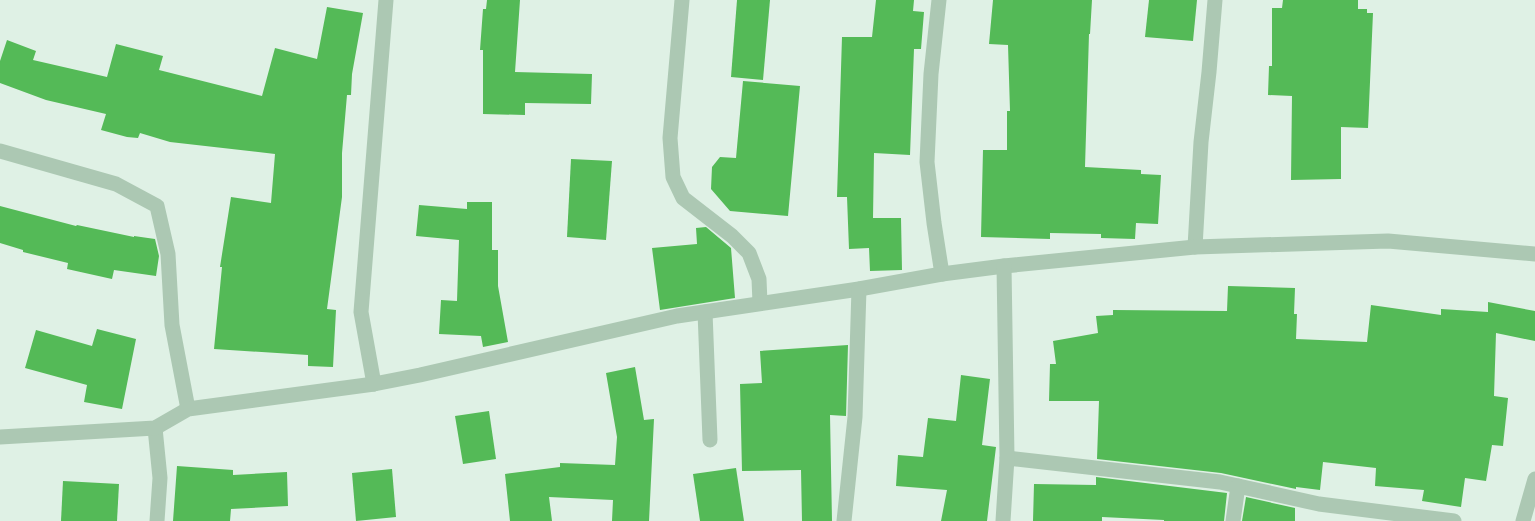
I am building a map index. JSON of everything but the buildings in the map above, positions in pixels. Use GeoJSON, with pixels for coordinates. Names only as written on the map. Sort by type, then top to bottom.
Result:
{"type":"FeatureCollection","features":[{"type":"Feature","properties":{"kind":"street"},"geometry":{"type":"LineString","coordinates":[[374,384],[361,312],[386,0]]}},
{"type":"Feature","properties":{"kind":"street"},"geometry":{"type":"LineString","coordinates":[[682,0],[670,138],[673,177],[683,198],[732,236],[749,253],[759,279],[760,303]]}},
{"type":"Feature","properties":{"kind":"street"},"geometry":{"type":"LineString","coordinates":[[939,0],[931,74],[928,162],[934,223],[942,274]]}},
{"type":"Feature","properties":{"kind":"street"},"geometry":{"type":"LineString","coordinates":[[1195,247],[1201,142],[1215,0]]}},
{"type":"Feature","properties":{"kind":"street"},"geometry":{"type":"LineString","coordinates":[[0,151],[116,184],[157,206],[168,254],[172,325],[188,409]]}},
{"type":"Feature","properties":{"kind":"street"},"geometry":{"type":"LineString","coordinates":[[0,437],[155,428],[188,409],[374,384],[677,316],[1004,266],[1195,247],[1388,241],[1535,254]]}},
{"type":"Feature","properties":{"kind":"street"},"geometry":{"type":"LineString","coordinates":[[1003,521],[1006,458],[1004,266]]}},
{"type":"Feature","properties":{"kind":"street"},"geometry":{"type":"LineString","coordinates":[[844,521],[855,417],[859,289]]}},
{"type":"Feature","properties":{"kind":"street"},"geometry":{"type":"LineString","coordinates":[[705,312],[710,440]]}},
{"type":"Feature","properties":{"kind":"street"},"geometry":{"type":"LineString","coordinates":[[155,428],[160,478],[157,521]]}},
{"type":"Feature","properties":{"kind":"street"},"geometry":{"type":"LineString","coordinates":[[1006,458],[1220,482],[1319,504],[1454,521]]}},
{"type":"Feature","properties":{"kind":"street"},"geometry":{"type":"LineString","coordinates":[[1523,521],[1535,478]]}},
{"type":"Feature","properties":{"kind":"street"},"geometry":{"type":"LineString","coordinates":[[1233,521],[1238,486]]}}]}
